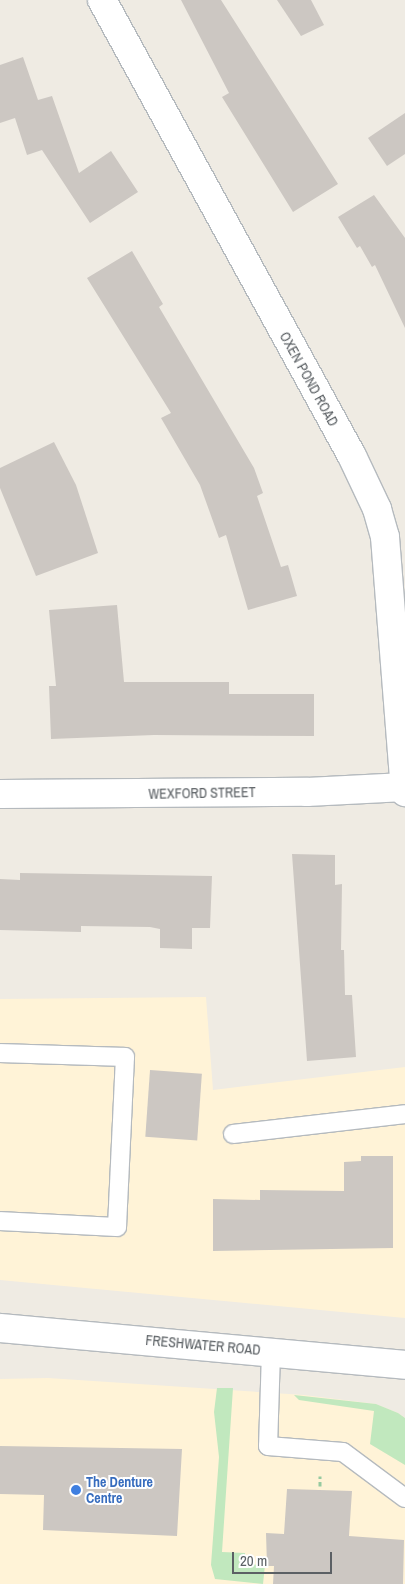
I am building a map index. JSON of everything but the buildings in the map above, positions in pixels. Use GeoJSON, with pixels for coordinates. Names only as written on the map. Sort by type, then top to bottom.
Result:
{"type":"FeatureCollection","features":[{"type":"Feature","properties":{"kind":"street","name":"OXEN POND ROAD"},"geometry":{"type":"LineString","coordinates":[[102,0],[395,533],[405,792]]}},
{"type":"Feature","properties":{"kind":"street","name":"WEXFORD STREET"},"geometry":{"type":"LineString","coordinates":[[0,794],[307,792],[404,787]]}},
{"type":"Feature","properties":{"kind":"street","name":"FRESHWATER ROAD"},"geometry":{"type":"LineString","coordinates":[[0,1328],[405,1365]]}},
{"type":"Feature","properties":{"kind":"lane"},"geometry":{"type":"LineString","coordinates":[[0,1053],[125,1057],[118,1227],[0,1221]]}},
{"type":"Feature","properties":{"kind":"lane"},"geometry":{"type":"LineString","coordinates":[[233,1134],[405,1114]]}},
{"type":"Feature","properties":{"kind":"lane"},"geometry":{"type":"LineString","coordinates":[[271,1352],[268,1446],[343,1452],[405,1498]]}},
{"type":"Feature","properties":{"kind":"shaded area"},"geometry":{"type":"Polygon","coordinates":[[[206,997],[213,1090],[405,1067],[405,1318],[0,1280],[0,999],[206,997]]]}},
{"type":"Feature","properties":{"kind":"shaded area"},"geometry":{"type":"Polygon","coordinates":[[[48,1378],[304,1395],[376,1404],[398,1413],[405,1418],[405,1584],[0,1584],[0,1379],[48,1378]]]}},
{"type":"Feature","properties":{"kind":"green space"},"geometry":{"type":"Polygon","coordinates":[[[217,1388],[233,1388],[222,1552],[245,1553],[245,1564],[265,1565],[263,1584],[215,1579],[211,1565],[219,1457],[214,1412],[217,1388]]]}},
{"type":"Feature","properties":{"kind":"green space"},"geometry":{"type":"Polygon","coordinates":[[[294,1395],[376,1404],[398,1413],[405,1418],[405,1465],[370,1444],[374,1411],[299,1400],[294,1395]]]}},
{"type":"Feature","properties":{"kind":"place","name":"The Denture Centre"},"geometry":{"type":"Point","coordinates":[76,1490]}}]}
